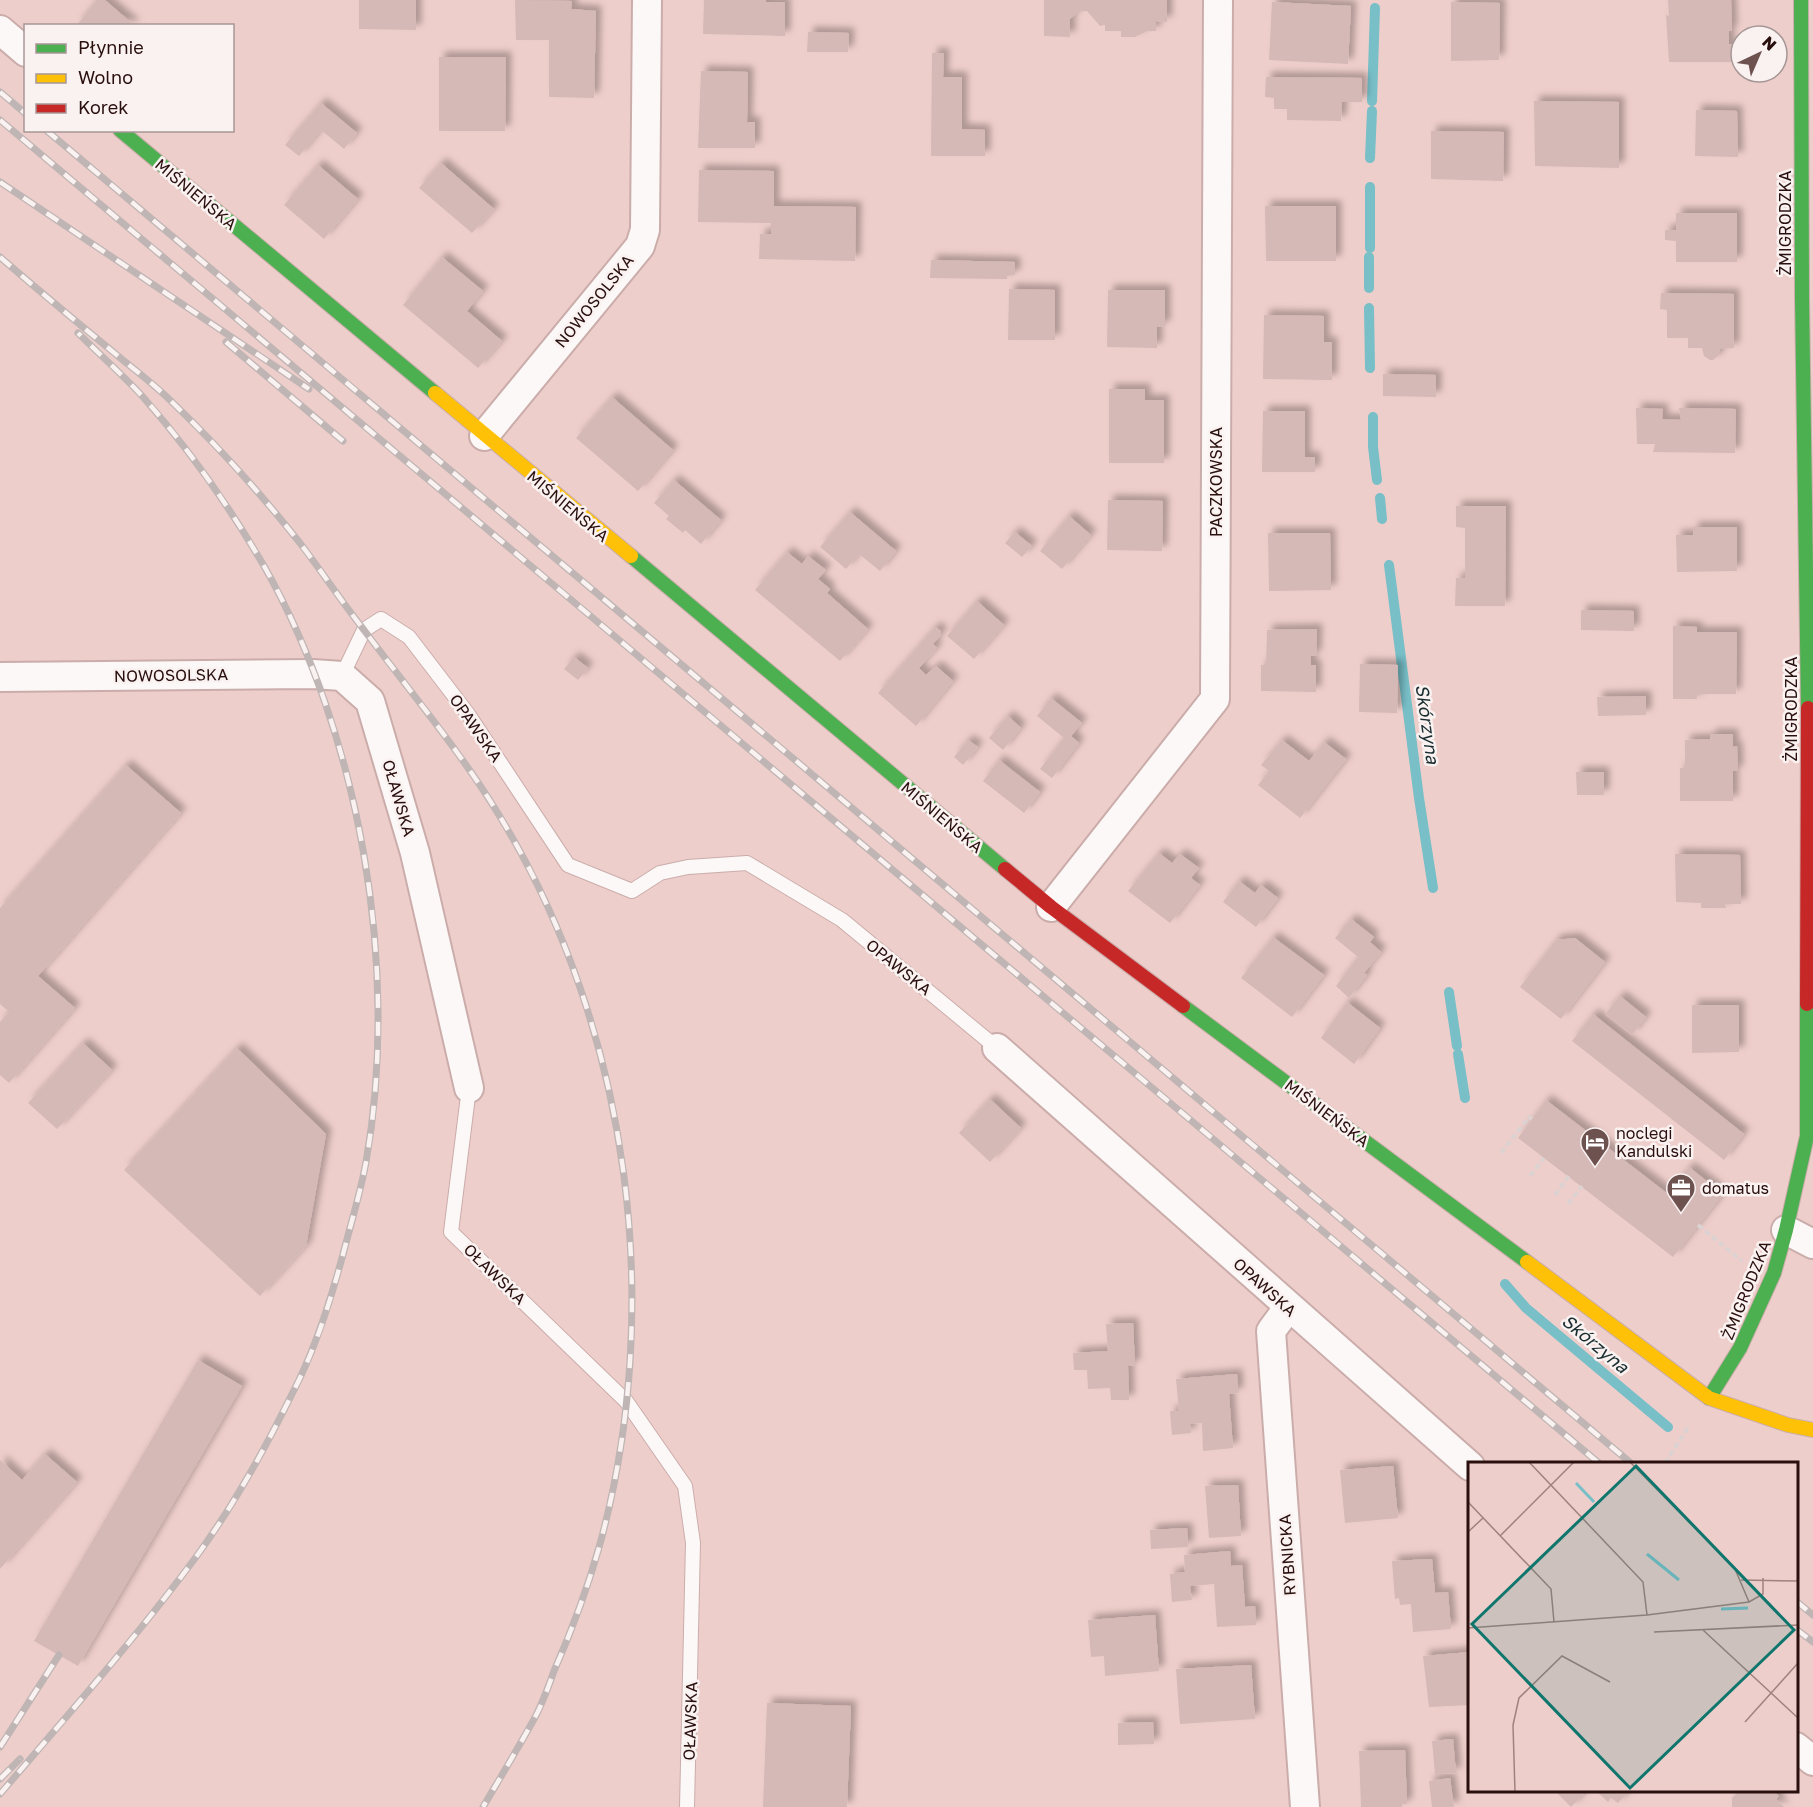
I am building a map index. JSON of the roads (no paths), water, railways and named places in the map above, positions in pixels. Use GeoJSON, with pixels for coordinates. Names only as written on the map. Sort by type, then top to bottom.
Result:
{"type":"FeatureCollection","features":[{"type":"Feature","properties":{"kind":"street","name":"NOWOSOLSKA"},"geometry":{"type":"LineString","coordinates":[[484,436],[639,246],[645,230],[646,0]]}},
{"type":"Feature","properties":{"kind":"street","name":"PACZKOWSKA"},"geometry":{"type":"LineString","coordinates":[[1051,907],[1215,699],[1218,0]]}},
{"type":"Feature","properties":{"kind":"street","name":"ŻMIGRODZKA"},"geometry":{"type":"LineString","coordinates":[[1709,1398],[1740,1348],[1773,1273],[1786,1230],[1807,1136],[1808,690],[1802,298],[1801,0]]}},
{"type":"Feature","properties":{"kind":"street"},"geometry":{"type":"LineString","coordinates":[[0,30],[24,50]]}},
{"type":"Feature","properties":{"kind":"street","name":"MIŚNIEŃSKA"},"geometry":{"type":"LineString","coordinates":[[122,132],[1051,907],[1709,1398],[1788,1425],[1813,1431]]}},
{"type":"Feature","properties":{"kind":"street","name":"NOWOSOLSKA"},"geometry":{"type":"LineString","coordinates":[[0,677],[313,674],[342,676]]}},
{"type":"Feature","properties":{"kind":"street","name":"OŁAWSKA"},"geometry":{"type":"LineString","coordinates":[[342,676],[370,701],[415,853],[469,1088]]}},
{"type":"Feature","properties":{"kind":"street","name":"OPAWSKA"},"geometry":{"type":"LineString","coordinates":[[997,1048],[1288,1308],[1468,1464]]}},
{"type":"Feature","properties":{"kind":"street"},"geometry":{"type":"LineString","coordinates":[[1786,1230],[1813,1244]]}},
{"type":"Feature","properties":{"kind":"street","name":"RYBNICKA"},"geometry":{"type":"LineString","coordinates":[[1288,1308],[1271,1331],[1305,1807]]}},
{"type":"Feature","properties":{"kind":"street"},"geometry":{"type":"LineString","coordinates":[[1798,1748],[1813,1761]]}},
{"type":"Feature","properties":{"kind":"lane","name":"OPAWSKA"},"geometry":{"type":"LineString","coordinates":[[342,676],[364,630],[381,618],[409,637],[462,705],[568,865],[632,891],[660,873],[688,867],[747,863],[842,920],[997,1048]]}},
{"type":"Feature","properties":{"kind":"lane","name":"OŁAWSKA"},"geometry":{"type":"LineString","coordinates":[[469,1088],[451,1232],[626,1401],[685,1486],[693,1543],[687,1807]]}},
{"type":"Feature","properties":{"kind":"waterway","name":"Skórzyna"},"geometry":{"type":"LineString","coordinates":[[1372,101],[1375,8]]}},
{"type":"Feature","properties":{"kind":"waterway","name":"Skórzyna"},"geometry":{"type":"LineString","coordinates":[[1370,158],[1372,111]]}},
{"type":"Feature","properties":{"kind":"waterway","name":"Skórzyna"},"geometry":{"type":"LineString","coordinates":[[1370,187],[1370,248]]}},
{"type":"Feature","properties":{"kind":"waterway","name":"Skórzyna"},"geometry":{"type":"LineString","coordinates":[[1369,257],[1369,288]]}},
{"type":"Feature","properties":{"kind":"waterway","name":"Skórzyna"},"geometry":{"type":"LineString","coordinates":[[1369,308],[1370,368]]}},
{"type":"Feature","properties":{"kind":"waterway","name":"Skórzyna"},"geometry":{"type":"LineString","coordinates":[[1373,417],[1373,447],[1377,480]]}},
{"type":"Feature","properties":{"kind":"waterway","name":"Skórzyna"},"geometry":{"type":"LineString","coordinates":[[1380,498],[1382,519]]}},
{"type":"Feature","properties":{"kind":"waterway","name":"Skórzyna"},"geometry":{"type":"LineString","coordinates":[[1389,565],[1433,888]]}},
{"type":"Feature","properties":{"kind":"waterway","name":"Skórzyna"},"geometry":{"type":"LineString","coordinates":[[1449,992],[1457,1046]]}},
{"type":"Feature","properties":{"kind":"waterway","name":"Skórzyna"},"geometry":{"type":"LineString","coordinates":[[1458,1054],[1465,1098]]}},
{"type":"Feature","properties":{"kind":"waterway","name":"Skórzyna"},"geometry":{"type":"LineString","coordinates":[[1505,1284],[1526,1308],[1668,1427]]}},
{"type":"Feature","properties":{"kind":"railway"},"geometry":{"type":"LineString","coordinates":[[0,92],[24,112]]}},
{"type":"Feature","properties":{"kind":"railway"},"geometry":{"type":"LineString","coordinates":[[0,120],[1598,1462]]}},
{"type":"Feature","properties":{"kind":"railway"},"geometry":{"type":"LineString","coordinates":[[48,132],[1630,1462]]}},
{"type":"Feature","properties":{"kind":"railway"},"geometry":{"type":"LineString","coordinates":[[0,182],[309,389]]}},
{"type":"Feature","properties":{"kind":"railway"},"geometry":{"type":"LineString","coordinates":[[0,257],[166,397],[239,471],[300,543],[487,795],[546,902],[580,989],[606,1079],[623,1172],[631,1266],[630,1360],[620,1453],[600,1544],[573,1624],[536,1715],[483,1807]]}},
{"type":"Feature","properties":{"kind":"railway"},"geometry":{"type":"LineString","coordinates":[[0,1794],[173,1588],[236,1497],[271,1435],[310,1356],[336,1281],[364,1172],[375,1088],[378,1012],[374,934],[364,856],[348,779],[326,704],[298,633],[264,566],[222,500],[143,397],[78,333]]}},
{"type":"Feature","properties":{"kind":"railway"},"geometry":{"type":"LineString","coordinates":[[226,342],[343,441]]}},
{"type":"Feature","properties":{"kind":"railway"},"geometry":{"type":"LineString","coordinates":[[1798,1603],[1813,1615]]}},
{"type":"Feature","properties":{"kind":"railway"},"geometry":{"type":"LineString","coordinates":[[1798,1631],[1813,1642]]}},
{"type":"Feature","properties":{"kind":"railway"},"geometry":{"type":"LineString","coordinates":[[0,1747],[59,1655]]}},
{"type":"Feature","properties":{"kind":"railway"},"geometry":{"type":"LineString","coordinates":[[0,1779],[20,1759]]}},
{"type":"Feature","properties":{"kind":"place","name":"noclegi Kandulski"},"geometry":{"type":"Point","coordinates":[1595,1168]}},
{"type":"Feature","properties":{"kind":"place","name":"domatus"},"geometry":{"type":"Point","coordinates":[1681,1214]}}]}
